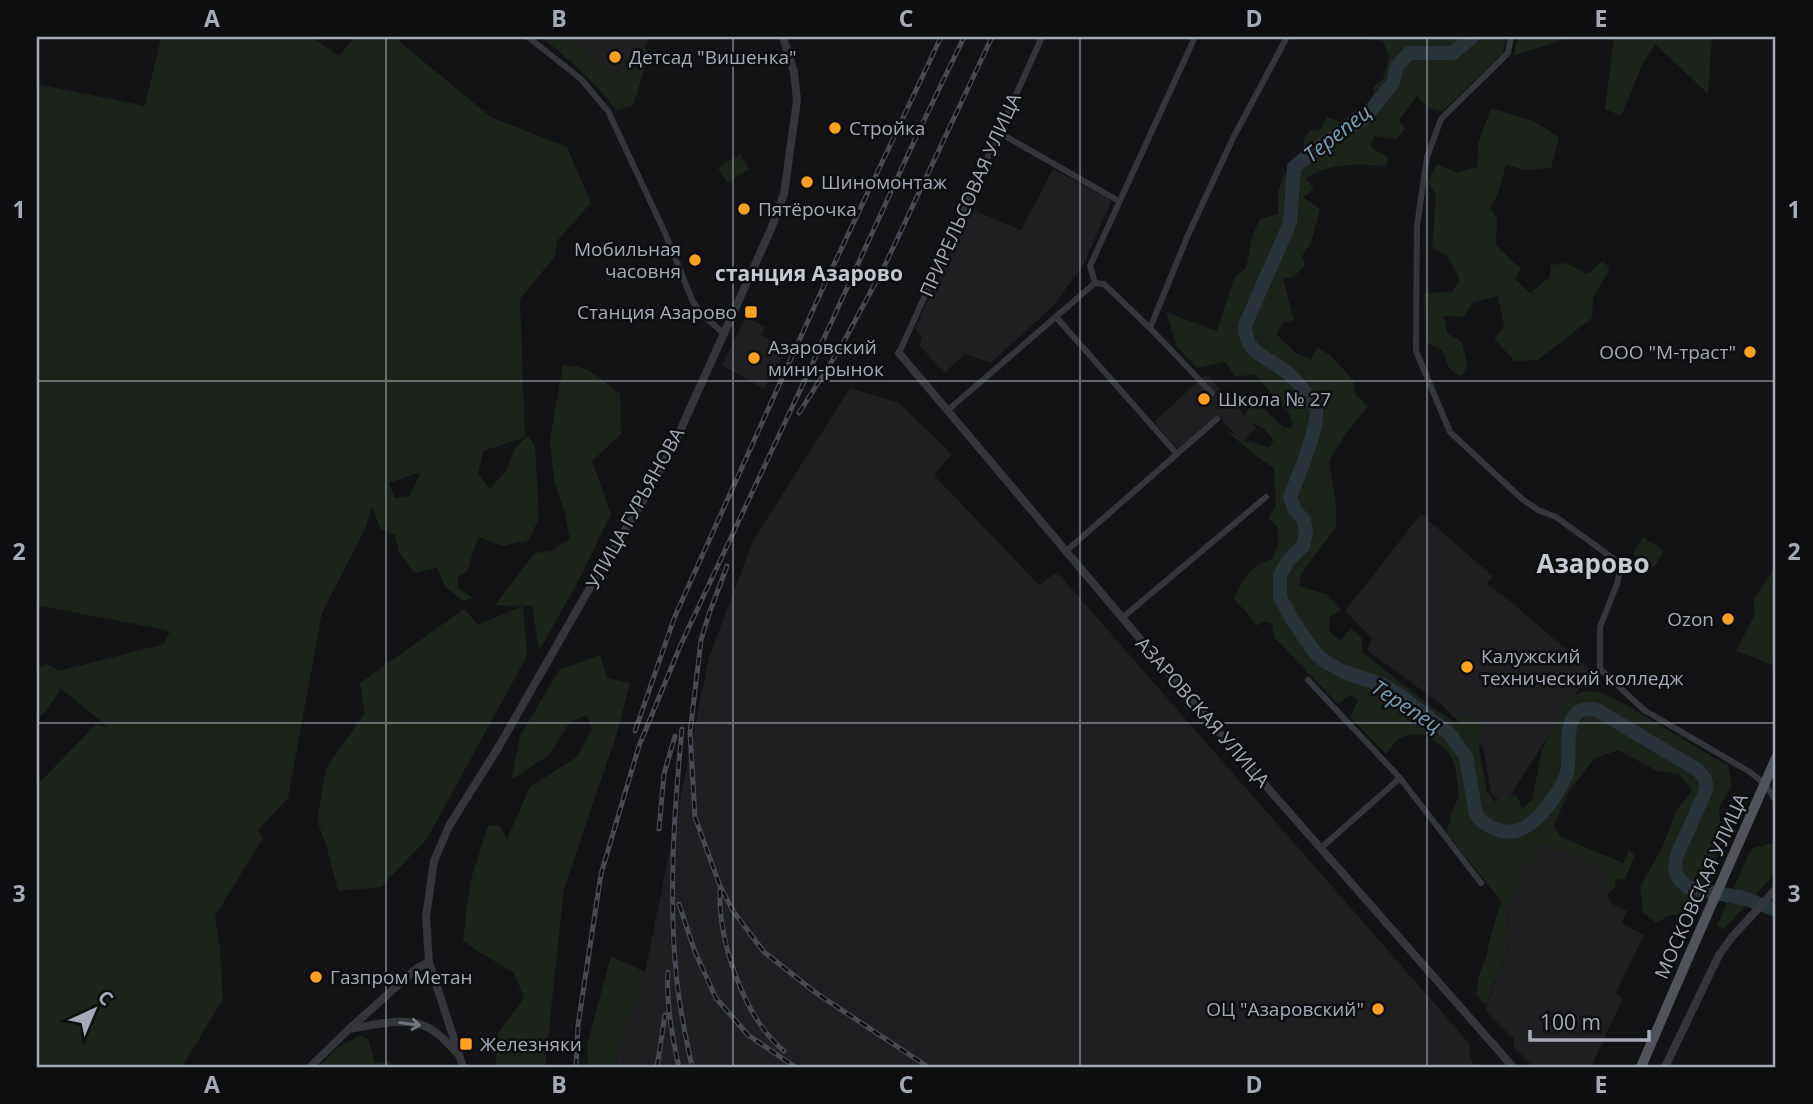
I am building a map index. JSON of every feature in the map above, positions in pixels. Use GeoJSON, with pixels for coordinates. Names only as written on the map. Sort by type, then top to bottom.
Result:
{"type":"FeatureCollection","features":[{"type":"Feature","properties":{"kind":"main road","name":"МОСКОВСКАЯ УЛИЦА"},"geometry":{"type":"LineString","coordinates":[[1641,1067],[1776,758]]}},
{"type":"Feature","properties":{"kind":"street"},"geometry":{"type":"LineString","coordinates":[[528,37],[581,79],[608,111],[665,233],[693,302],[723,333]]}},
{"type":"Feature","properties":{"kind":"street","name":"УЛИЦА ГУРЬЯНОВА"},"geometry":{"type":"LineString","coordinates":[[463,1067],[429,962],[426,917],[434,861],[449,826],[498,748],[675,442],[771,229],[784,194],[797,100],[794,72],[783,37]]}},
{"type":"Feature","properties":{"kind":"street","name":"ПРИРЕЛЬСОВАЯ УЛИЦА"},"geometry":{"type":"LineString","coordinates":[[899,353],[1042,37]]}},
{"type":"Feature","properties":{"kind":"street"},"geometry":{"type":"LineString","coordinates":[[1095,283],[1090,266],[1195,37]]}},
{"type":"Feature","properties":{"kind":"street"},"geometry":{"type":"LineString","coordinates":[[1150,328],[1188,234],[1233,138],[1287,37]]}},
{"type":"Feature","properties":{"kind":"street"},"geometry":{"type":"LineString","coordinates":[[1511,37],[1508,53],[1441,119],[1427,157],[1417,226],[1416,351],[1450,432],[1522,499],[1538,510],[1556,517],[1621,564],[1618,584],[1600,627],[1600,669],[1644,710],[1750,772],[1765,784],[1776,801]]}},
{"type":"Feature","properties":{"kind":"street"},"geometry":{"type":"LineString","coordinates":[[998,132],[1119,201]]}},
{"type":"Feature","properties":{"kind":"street"},"geometry":{"type":"LineString","coordinates":[[948,410],[1095,283],[1104,284],[1212,393]]}},
{"type":"Feature","properties":{"kind":"street"},"geometry":{"type":"LineString","coordinates":[[1056,317],[1177,454]]}},
{"type":"Feature","properties":{"kind":"street","name":"АЗАРОВСКАЯ УЛИЦА"},"geometry":{"type":"LineString","coordinates":[[899,353],[1216,729],[1513,1067]]}},
{"type":"Feature","properties":{"kind":"street"},"geometry":{"type":"LineString","coordinates":[[1066,551],[1216,419]]}},
{"type":"Feature","properties":{"kind":"street"},"geometry":{"type":"LineString","coordinates":[[1122,618],[1266,497]]}},
{"type":"Feature","properties":{"kind":"street"},"geometry":{"type":"LineString","coordinates":[[1308,680],[1400,778],[1481,883]]}},
{"type":"Feature","properties":{"kind":"street"},"geometry":{"type":"LineString","coordinates":[[1321,848],[1400,778]]}},
{"type":"Feature","properties":{"kind":"street"},"geometry":{"type":"LineString","coordinates":[[1665,1067],[1719,955],[1776,889]]}},
{"type":"Feature","properties":{"kind":"street"},"geometry":{"type":"LineString","coordinates":[[310,1067],[417,968],[429,962]]}},
{"type":"Feature","properties":{"kind":"street"},"geometry":{"type":"LineString","coordinates":[[348,1030],[392,1022],[412,1022],[438,1033],[460,1057]]}},
{"type":"Feature","properties":{"kind":"shaded area"},"geometry":{"type":"Polygon","coordinates":[[[161,37],[312,37],[339,56],[355,37],[394,37],[491,117],[567,147],[591,203],[557,241],[555,256],[520,299],[525,437],[483,451],[478,474],[490,489],[506,471],[515,448],[528,435],[535,446],[539,518],[529,540],[503,546],[478,537],[467,571],[458,577],[457,587],[473,598],[462,601],[445,586],[437,568],[414,573],[399,552],[395,535],[381,530],[372,506],[366,527],[322,613],[288,798],[258,830],[263,838],[215,916],[223,999],[182,1067],[37,1067],[37,785],[96,724],[108,728],[61,689],[37,719],[37,670],[47,664],[59,671],[164,644],[170,631],[37,605],[37,84],[145,106],[161,37]],[[421,472],[389,483],[395,498],[409,496],[421,472]]]}},
{"type":"Feature","properties":{"kind":"shaded area"},"geometry":{"type":"Polygon","coordinates":[[[541,37],[572,37],[603,66],[623,74],[644,47],[649,53],[633,106],[616,110],[581,71],[541,37]]]}},
{"type":"Feature","properties":{"kind":"shaded area","name":"Детсад \"Вишенка\""},"geometry":{"type":"Polygon","coordinates":[[[572,37],[647,37],[649,41],[623,74],[603,66],[572,37]]]}},
{"type":"Feature","properties":{"kind":"shaded area"},"geometry":{"type":"Polygon","coordinates":[[[1354,37],[1506,37],[1503,53],[1443,111],[1429,108],[1417,96],[1399,120],[1405,129],[1396,140],[1375,136],[1370,146],[1388,158],[1386,166],[1335,167],[1306,178],[1314,190],[1303,197],[1320,209],[1311,243],[1302,256],[1305,265],[1294,277],[1283,278],[1294,320],[1283,323],[1276,334],[1297,354],[1311,359],[1317,347],[1331,356],[1353,380],[1356,395],[1368,406],[1329,461],[1336,504],[1336,527],[1301,574],[1299,586],[1326,594],[1342,610],[1329,618],[1329,631],[1340,641],[1351,628],[1362,638],[1362,652],[1434,709],[1456,723],[1464,714],[1483,728],[1479,749],[1487,791],[1495,802],[1505,796],[1517,795],[1522,809],[1532,800],[1542,750],[1567,700],[1584,691],[1600,692],[1623,703],[1728,766],[1732,785],[1719,808],[1722,846],[1692,913],[1668,916],[1656,923],[1643,912],[1640,887],[1663,846],[1676,811],[1692,790],[1679,774],[1657,771],[1618,750],[1594,759],[1568,793],[1554,826],[1561,837],[1623,863],[1629,850],[1635,856],[1624,880],[1616,879],[1615,887],[1607,895],[1611,886],[1603,882],[1608,871],[1541,842],[1532,862],[1523,867],[1506,914],[1508,945],[1486,1005],[1476,995],[1479,975],[1501,901],[1447,833],[1459,795],[1455,766],[1449,752],[1426,735],[1411,734],[1397,740],[1386,754],[1350,717],[1358,700],[1350,695],[1338,704],[1274,637],[1272,624],[1264,621],[1256,626],[1234,599],[1248,574],[1258,565],[1272,559],[1278,544],[1277,526],[1268,519],[1276,505],[1274,468],[1224,429],[1245,441],[1269,447],[1274,440],[1263,428],[1251,423],[1245,415],[1251,404],[1264,409],[1284,428],[1293,427],[1289,413],[1254,374],[1236,377],[1225,362],[1197,368],[1177,347],[1166,312],[1217,331],[1234,278],[1246,268],[1253,234],[1260,219],[1278,214],[1278,192],[1285,172],[1296,182],[1299,170],[1308,162],[1303,141],[1310,130],[1319,131],[1327,117],[1341,122],[1357,109],[1363,110],[1374,97],[1373,87],[1383,79],[1389,57],[1383,41],[1354,37]]]}},
{"type":"Feature","properties":{"kind":"shaded area"},"geometry":{"type":"Polygon","coordinates":[[[1519,37],[1567,37],[1513,56],[1519,37]]]}},
{"type":"Feature","properties":{"kind":"shaded area"},"geometry":{"type":"Polygon","coordinates":[[[1614,37],[1712,37],[1708,94],[1655,44],[1643,63],[1621,116],[1605,109],[1614,37]]]}},
{"type":"Feature","properties":{"kind":"shaded area"},"geometry":{"type":"Polygon","coordinates":[[[1491,108],[1533,121],[1559,137],[1551,168],[1526,170],[1506,165],[1498,194],[1490,207],[1497,219],[1496,245],[1521,269],[1515,279],[1530,293],[1550,277],[1551,265],[1566,263],[1587,274],[1603,261],[1610,269],[1593,298],[1592,318],[1538,360],[1515,361],[1494,339],[1504,326],[1498,296],[1473,302],[1464,317],[1444,316],[1447,333],[1462,342],[1468,368],[1461,376],[1450,370],[1442,350],[1426,343],[1424,293],[1452,292],[1460,280],[1448,257],[1432,247],[1436,195],[1428,182],[1437,164],[1457,173],[1477,167],[1478,143],[1491,108]]]}},
{"type":"Feature","properties":{"kind":"shaded area"},"geometry":{"type":"Polygon","coordinates":[[[740,154],[749,169],[727,183],[718,168],[740,154]]]}},
{"type":"Feature","properties":{"kind":"shaded area"},"geometry":{"type":"Polygon","coordinates":[[[1053,169],[1111,201],[1084,264],[1054,305],[991,363],[965,354],[944,373],[919,345],[922,338],[915,328],[971,209],[1021,230],[1053,169]]]}},
{"type":"Feature","properties":{"kind":"shaded area","name":"Азаровский мини-рынок"},"geometry":{"type":"Polygon","coordinates":[[[746,317],[765,327],[761,335],[787,350],[764,389],[722,365],[746,317]]]}},
{"type":"Feature","properties":{"kind":"shaded area"},"geometry":{"type":"Polygon","coordinates":[[[563,365],[587,370],[620,394],[621,434],[592,461],[611,514],[580,578],[539,651],[532,606],[495,605],[535,553],[551,551],[570,539],[554,481],[550,440],[563,365]]]}},
{"type":"Feature","properties":{"kind":"shaded area","name":"Школа № 27"},"geometry":{"type":"Polygon","coordinates":[[[1206,374],[1256,428],[1242,442],[1220,418],[1182,453],[1154,422],[1206,374]]]}},
{"type":"Feature","properties":{"kind":"shaded area"},"geometry":{"type":"Polygon","coordinates":[[[850,388],[899,403],[952,454],[934,475],[1039,585],[1057,572],[1469,1043],[1470,1059],[1477,1067],[616,1067],[617,1053],[645,972],[709,657],[753,541],[850,388]]]}},
{"type":"Feature","properties":{"kind":"shaded area"},"geometry":{"type":"Polygon","coordinates":[[[1421,514],[1493,576],[1486,584],[1591,670],[1504,805],[1491,793],[1483,747],[1442,705],[1367,650],[1372,638],[1345,611],[1421,514]]]}},
{"type":"Feature","properties":{"kind":"shaded area"},"geometry":{"type":"Polygon","coordinates":[[[1643,537],[1664,551],[1654,567],[1633,554],[1643,537]]]}},
{"type":"Feature","properties":{"kind":"shaded area"},"geometry":{"type":"Polygon","coordinates":[[[1776,565],[1776,666],[1736,651],[1755,614],[1753,601],[1776,565]]]}},
{"type":"Feature","properties":{"kind":"shaded area"},"geometry":{"type":"Polygon","coordinates":[[[523,606],[527,656],[427,839],[381,887],[338,891],[317,820],[326,768],[365,713],[360,683],[464,609],[478,625],[523,606]]]}},
{"type":"Feature","properties":{"kind":"shaded area"},"geometry":{"type":"Polygon","coordinates":[[[600,655],[607,678],[630,683],[616,736],[564,889],[545,1067],[496,1067],[497,1034],[524,998],[514,973],[463,940],[470,882],[488,826],[500,826],[507,839],[530,787],[577,757],[592,729],[587,715],[570,722],[549,755],[511,780],[520,736],[559,670],[600,655]]]}},
{"type":"Feature","properties":{"kind":"shaded area"},"geometry":{"type":"Polygon","coordinates":[[[1541,842],[1608,871],[1611,886],[1607,895],[1612,904],[1627,911],[1621,923],[1644,935],[1615,994],[1623,998],[1591,1067],[1534,1067],[1514,1047],[1514,1039],[1485,1010],[1508,945],[1506,914],[1523,867],[1532,862],[1541,842]]]}},
{"type":"Feature","properties":{"kind":"shaded area"},"geometry":{"type":"Polygon","coordinates":[[[1776,844],[1776,872],[1732,921],[1723,929],[1717,926],[1750,851],[1757,846],[1776,844]]]}},
{"type":"Feature","properties":{"kind":"shaded area"},"geometry":{"type":"Polygon","coordinates":[[[611,956],[645,972],[617,1053],[616,1067],[588,1067],[587,1045],[611,956]]]}},
{"type":"Feature","properties":{"kind":"shaded area"},"geometry":{"type":"Polygon","coordinates":[[[361,1035],[368,1039],[375,1063],[390,1061],[389,1067],[319,1067],[337,1048],[361,1035]]]}},
{"type":"Feature","properties":{"kind":"waterway","name":"Терепец"},"geometry":{"type":"LineString","coordinates":[[1472,37],[1453,53],[1409,53],[1397,66],[1393,83],[1365,117],[1320,146],[1294,167],[1290,223],[1245,325],[1251,347],[1285,370],[1316,408],[1315,427],[1290,497],[1304,521],[1306,532],[1303,546],[1288,561],[1280,575],[1280,597],[1316,654],[1344,672],[1383,685],[1450,734],[1466,757],[1476,814],[1488,826],[1507,832],[1515,831],[1530,824],[1544,811],[1566,775],[1569,731],[1573,718],[1583,710],[1597,710],[1698,770],[1705,779],[1707,788],[1677,855],[1675,870],[1681,881],[1689,888],[1743,898],[1776,910]]}},
{"type":"Feature","properties":{"kind":"railway"},"geometry":{"type":"LineString","coordinates":[[635,731],[675,616],[821,292],[941,37]]}},
{"type":"Feature","properties":{"kind":"railway"},"geometry":{"type":"LineString","coordinates":[[576,1067],[578,1025],[601,874],[639,746],[681,644],[964,37]]}},
{"type":"Feature","properties":{"kind":"railway"},"geometry":{"type":"LineString","coordinates":[[799,413],[842,345],[885,265],[992,37]]}},
{"type":"Feature","properties":{"kind":"railway"},"geometry":{"type":"LineString","coordinates":[[727,566],[701,640],[690,733],[695,817],[720,886],[733,911],[764,952],[816,993],[928,1067]]}},
{"type":"Feature","properties":{"kind":"railway"},"geometry":{"type":"LineString","coordinates":[[682,729],[675,824],[673,919],[678,993],[692,1067]]}},
{"type":"Feature","properties":{"kind":"railway"},"geometry":{"type":"LineString","coordinates":[[659,829],[664,774],[675,736]]}},
{"type":"Feature","properties":{"kind":"railway"},"geometry":{"type":"LineString","coordinates":[[720,890],[724,932],[736,977],[757,1019],[784,1051]]}},
{"type":"Feature","properties":{"kind":"railway"},"geometry":{"type":"LineString","coordinates":[[679,904],[695,952],[716,998],[748,1035],[795,1067]]}},
{"type":"Feature","properties":{"kind":"railway"},"geometry":{"type":"LineString","coordinates":[[668,972],[670,1020],[679,1067]]}},
{"type":"Feature","properties":{"kind":"railway"},"geometry":{"type":"LineString","coordinates":[[657,1067],[665,1015]]}},
{"type":"Feature","properties":{"kind":"place","name":"Детсад \"Вишенка\""},"geometry":{"type":"Point","coordinates":[615,57]}},
{"type":"Feature","properties":{"kind":"place","name":"Стройка"},"geometry":{"type":"Point","coordinates":[835,128]}},
{"type":"Feature","properties":{"kind":"place","name":"Шиномонтаж"},"geometry":{"type":"Point","coordinates":[807,182]}},
{"type":"Feature","properties":{"kind":"place","name":"Пятёрочка"},"geometry":{"type":"Point","coordinates":[744,209]}},
{"type":"Feature","properties":{"kind":"place","name":"Мобильная часовня"},"geometry":{"type":"Point","coordinates":[695,260]}},
{"type":"Feature","properties":{"kind":"place","name":"Станция Азарово"},"geometry":{"type":"Point","coordinates":[751,312]}},
{"type":"Feature","properties":{"kind":"place","name":"ООО \"М-траст\""},"geometry":{"type":"Point","coordinates":[1750,352]}},
{"type":"Feature","properties":{"kind":"place","name":"Азаровский мини-рынок"},"geometry":{"type":"Point","coordinates":[754,358]}},
{"type":"Feature","properties":{"kind":"place","name":"Школа № 27"},"geometry":{"type":"Point","coordinates":[1204,399]}},
{"type":"Feature","properties":{"kind":"place","name":"Ozon"},"geometry":{"type":"Point","coordinates":[1728,619]}},
{"type":"Feature","properties":{"kind":"place","name":"Калужский технический колледж"},"geometry":{"type":"Point","coordinates":[1467,667]}},
{"type":"Feature","properties":{"kind":"place","name":"Газпром Метан"},"geometry":{"type":"Point","coordinates":[316,977]}},
{"type":"Feature","properties":{"kind":"place","name":"ОЦ \"Азаровский\""},"geometry":{"type":"Point","coordinates":[1378,1009]}},
{"type":"Feature","properties":{"kind":"place","name":"Железняки"},"geometry":{"type":"Point","coordinates":[466,1044]}},
{"type":"Feature","properties":{"kind":"district","name":"станция Азарово"},"geometry":{"type":"Point","coordinates":[809,273]}},
{"type":"Feature","properties":{"kind":"district","name":"Азарово"},"geometry":{"type":"Point","coordinates":[1593,563]}}]}
